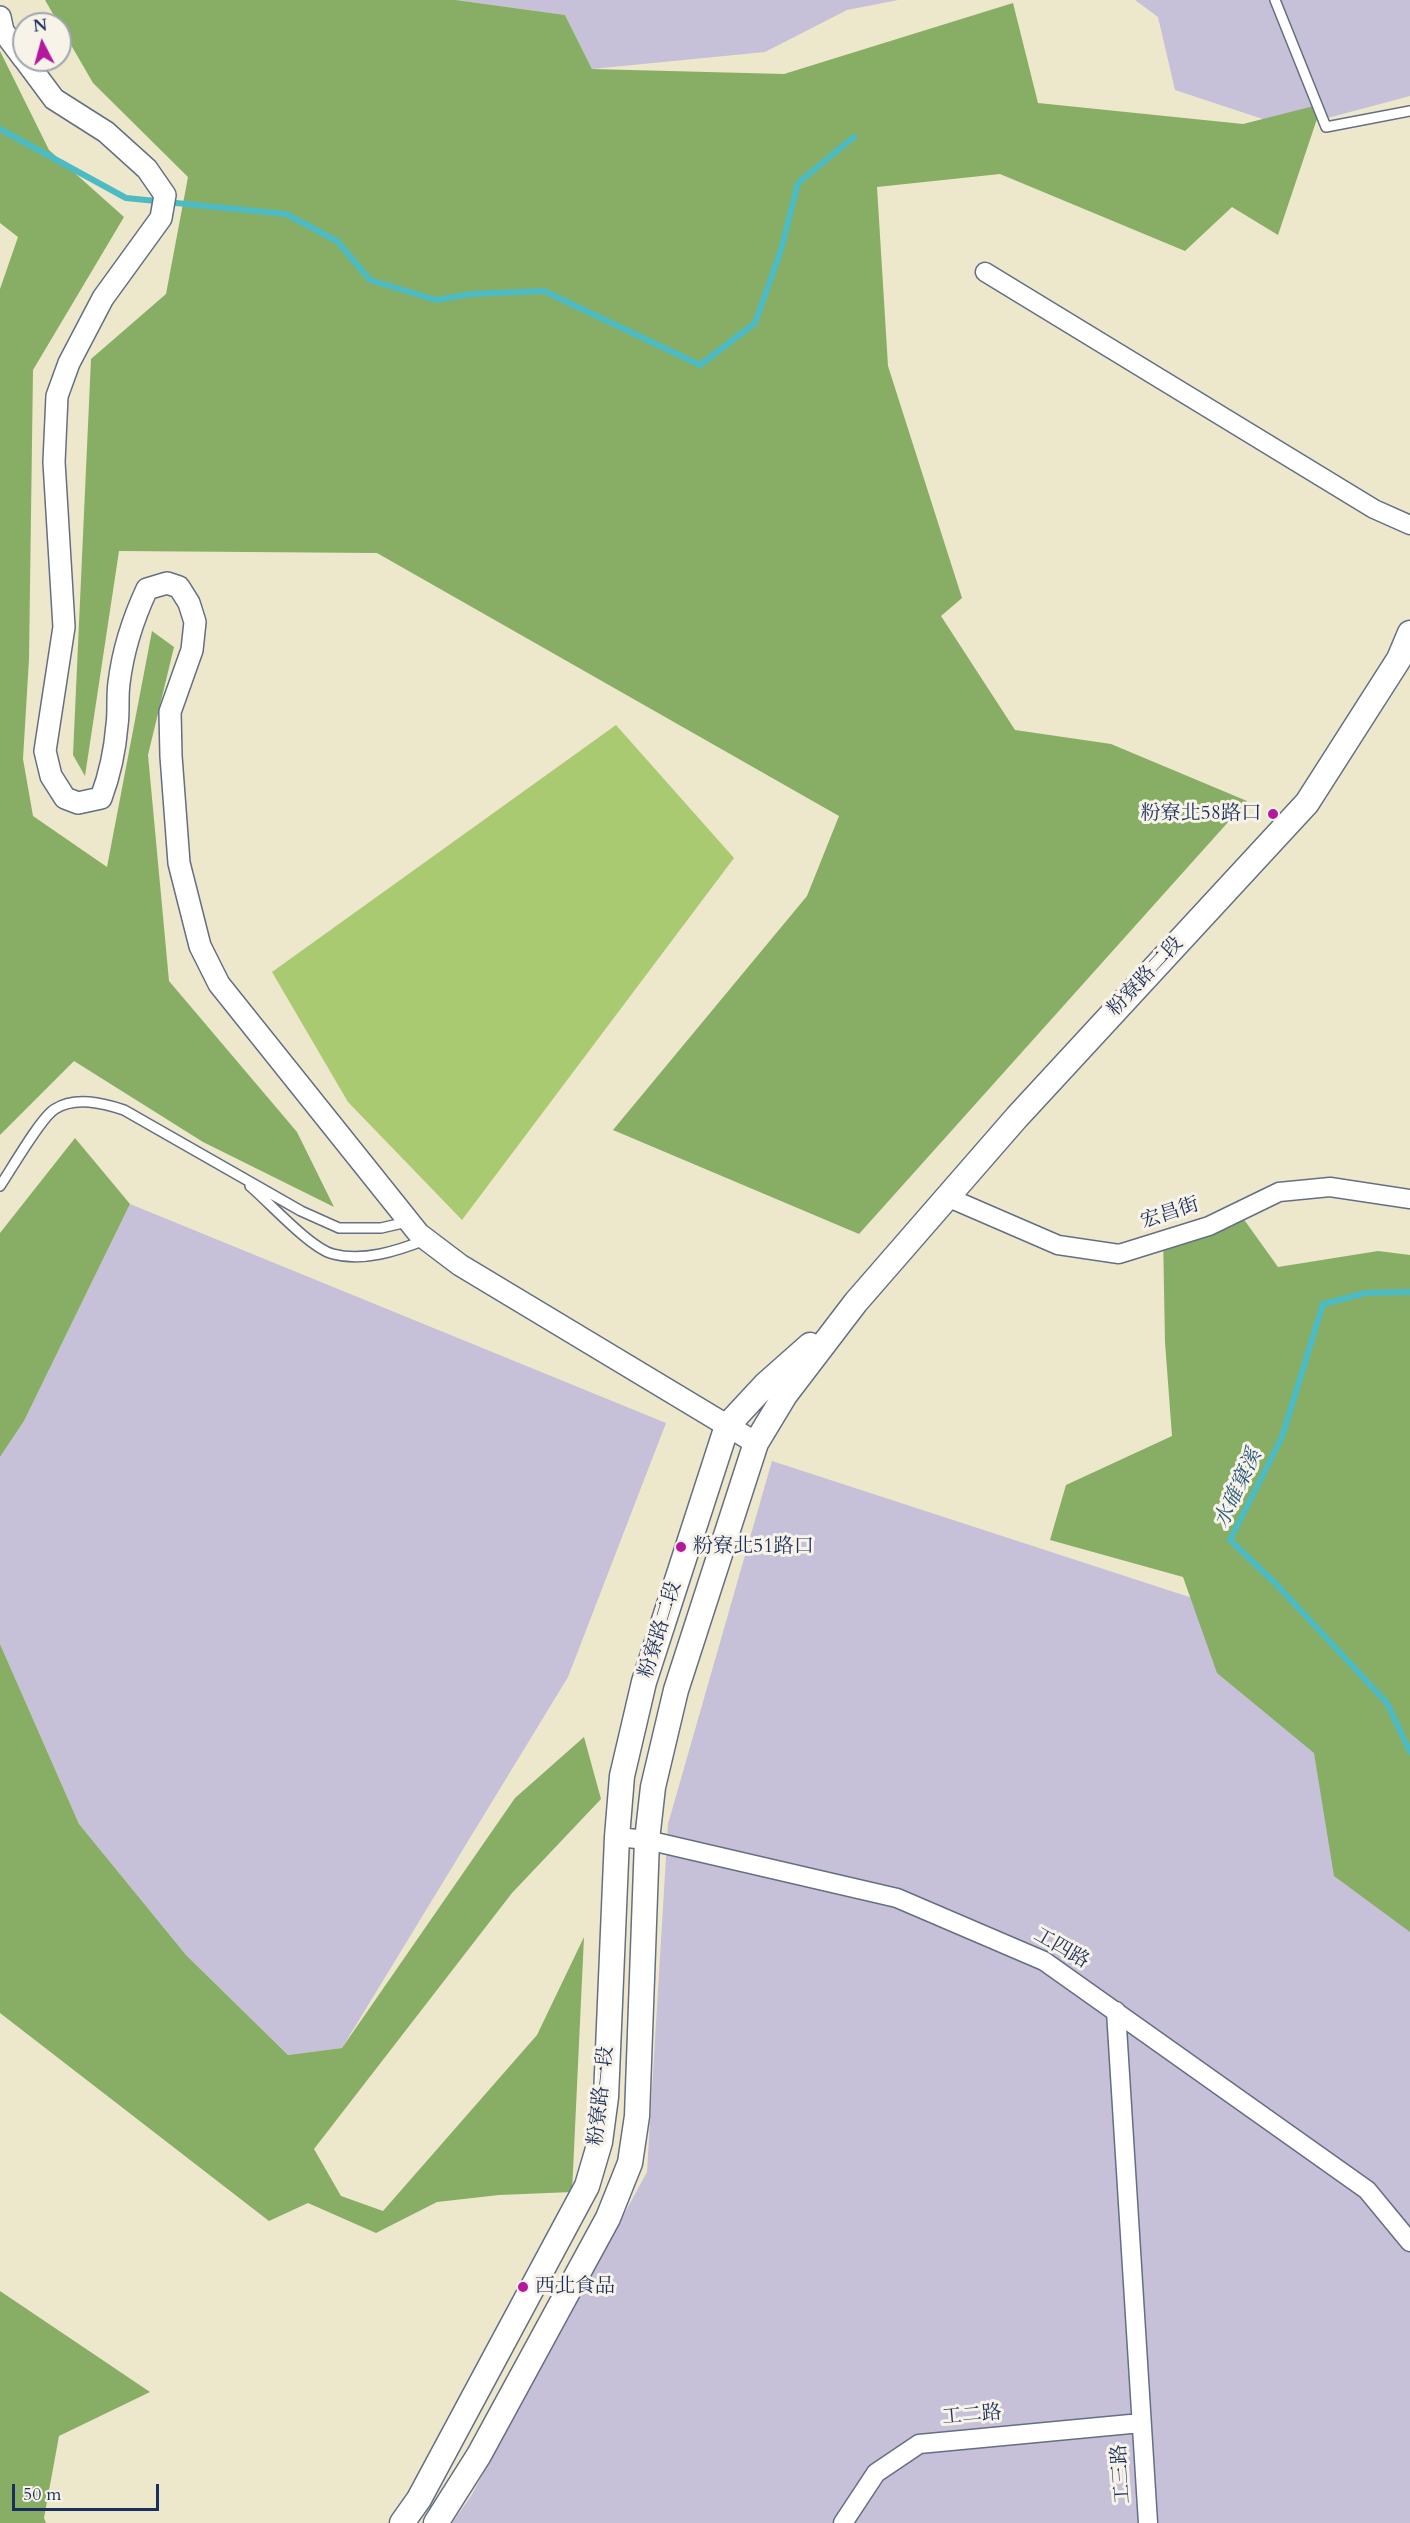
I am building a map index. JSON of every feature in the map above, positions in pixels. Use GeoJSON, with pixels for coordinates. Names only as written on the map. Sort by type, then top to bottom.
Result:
{"type":"FeatureCollection","features":[{"type":"Feature","properties":{"kind":"main road","name":"粉寮路二段"},"geometry":{"type":"LineString","coordinates":[[647,1840],[653,1787],[676,1690],[756,1443],[785,1395],[856,1302],[1025,1108],[1306,803],[1405,662],[1410,633]]}},
{"type":"Feature","properties":{"kind":"main road","name":"粉寮路二段"},"geometry":{"type":"LineString","coordinates":[[617,1837],[622,1776],[644,1682],[727,1426],[766,1384],[856,1302]]}},
{"type":"Feature","properties":{"kind":"main road","name":"粉寮路一段"},"geometry":{"type":"LineString","coordinates":[[402,2523],[424,2489],[586,2186],[600,2142],[606,2097],[617,1837]]}},
{"type":"Feature","properties":{"kind":"main road","name":"粉寮路一段"},"geometry":{"type":"LineString","coordinates":[[436,2523],[479,2455],[608,2218],[630,2163],[637,2116],[647,1840]]}},
{"type":"Feature","properties":{"kind":"street"},"geometry":{"type":"LineString","coordinates":[[0,17],[3,31],[12,43]]}},
{"type":"Feature","properties":{"kind":"street"},"geometry":{"type":"LineString","coordinates":[[33,72],[54,99],[106,132],[147,169],[165,195],[161,218],[103,298],[69,363],[57,396],[54,462],[64,627],[47,730],[45,751],[49,768],[65,798],[78,803],[101,798],[110,773],[117,724],[119,683],[126,642],[134,616],[147,589],[167,583],[179,587],[189,603],[195,622],[192,650],[170,712],[179,863],[200,946],[219,984],[409,1222],[427,1240],[460,1265],[756,1443]]}},
{"type":"Feature","properties":{"kind":"street"},"geometry":{"type":"LineString","coordinates":[[985,272],[1374,509],[1410,525]]}},
{"type":"Feature","properties":{"kind":"street","name":"宏昌街"},"geometry":{"type":"LineString","coordinates":[[947,1197],[1058,1245],[1119,1254],[1209,1226],[1279,1192],[1330,1187],[1410,1200]]}},
{"type":"Feature","properties":{"kind":"street","name":"工四路"},"geometry":{"type":"LineString","coordinates":[[617,1837],[647,1840],[897,1898],[1044,1961],[1367,2190],[1410,2242]]}},
{"type":"Feature","properties":{"kind":"street","name":"工三路"},"geometry":{"type":"LineString","coordinates":[[1116,2011],[1148,2523]]}},
{"type":"Feature","properties":{"kind":"street","name":"工二路"},"geometry":{"type":"LineString","coordinates":[[843,2523],[876,2473],[919,2444],[1141,2423]]}},
{"type":"Feature","properties":{"kind":"lane"},"geometry":{"type":"LineString","coordinates":[[1275,0],[1326,126],[1410,111]]}},
{"type":"Feature","properties":{"kind":"lane"},"geometry":{"type":"LineString","coordinates":[[0,1186],[41,1123],[55,1109],[77,1102],[103,1103],[124,1110],[301,1211],[339,1228],[381,1228],[409,1222]]}},
{"type":"Feature","properties":{"kind":"lane"},"geometry":{"type":"LineString","coordinates":[[232,1171],[299,1232],[332,1254],[361,1257],[384,1253],[427,1240]]}},
{"type":"Feature","properties":{"kind":"shaded area"},"geometry":{"type":"Polygon","coordinates":[[[456,0],[898,0],[847,10],[765,52],[592,69],[565,15],[456,0]]]}},
{"type":"Feature","properties":{"kind":"shaded area"},"geometry":{"type":"Polygon","coordinates":[[[1135,0],[1410,0],[1410,96],[1290,128],[1175,90],[1158,17],[1135,0]]]}},
{"type":"Feature","properties":{"kind":"shaded area"},"geometry":{"type":"Polygon","coordinates":[[[130,1204],[666,1423],[568,1677],[342,2048],[288,2055],[186,1955],[79,1824],[0,1644],[0,1457],[24,1421],[130,1204]]]}},
{"type":"Feature","properties":{"kind":"shaded area"},"geometry":{"type":"Polygon","coordinates":[[[772,1461],[1266,1622],[1410,1811],[1410,2523],[452,2523],[471,2496],[647,2172],[668,1824],[772,1461]]]}},
{"type":"Feature","properties":{"kind":"green space"},"geometry":{"type":"Polygon","coordinates":[[[45,0],[456,0],[565,15],[592,69],[784,74],[1013,3],[1038,103],[1243,124],[1322,104],[1278,235],[1232,207],[1185,251],[1000,174],[877,187],[888,366],[962,598],[941,616],[1015,730],[1111,744],[1247,801],[859,1234],[613,1130],[807,896],[839,816],[377,553],[119,551],[85,776],[73,755],[91,359],[166,294],[188,177],[93,83],[72,47],[72,12],[52,12],[45,0]]]}},
{"type":"Feature","properties":{"kind":"green space"},"geometry":{"type":"Polygon","coordinates":[[[0,51],[49,150],[124,217],[33,370],[29,659],[23,759],[33,816],[107,867],[152,631],[174,647],[148,755],[169,981],[297,1132],[334,1207],[203,1142],[74,1061],[0,1135],[0,289],[18,237],[0,223],[0,51]]]}},
{"type":"Feature","properties":{"kind":"green space"},"geometry":{"type":"Polygon","coordinates":[[[616,725],[734,858],[462,1220],[348,1102],[272,972],[616,725]]]}},
{"type":"Feature","properties":{"kind":"green space"},"geometry":{"type":"Polygon","coordinates":[[[75,1138],[130,1204],[24,1421],[0,1457],[0,1233],[75,1138]]]}},
{"type":"Feature","properties":{"kind":"green space"},"geometry":{"type":"Polygon","coordinates":[[[1240,1214],[1278,1267],[1378,1251],[1410,1255],[1410,1932],[1334,1876],[1314,1753],[1217,1673],[1183,1577],[1050,1540],[1066,1485],[1172,1436],[1165,1342],[1163,1234],[1240,1214]]]}},
{"type":"Feature","properties":{"kind":"green space"},"geometry":{"type":"Polygon","coordinates":[[[0,1644],[79,1824],[186,1955],[288,2055],[342,2048],[515,1798],[584,1737],[601,1799],[512,1893],[314,2149],[341,2196],[383,2211],[537,2035],[584,1937],[572,2192],[499,2195],[437,2202],[376,2233],[308,2203],[269,2221],[0,2013],[0,1644]]]}},
{"type":"Feature","properties":{"kind":"green space"},"geometry":{"type":"Polygon","coordinates":[[[0,2291],[150,2392],[59,2436],[44,2518],[46,2523],[0,2523],[0,2291]]]}},
{"type":"Feature","properties":{"kind":"waterway"},"geometry":{"type":"LineString","coordinates":[[0,129],[126,198],[286,214],[337,241],[370,280],[436,300],[471,294],[544,291],[700,365],[755,323],[781,250],[798,183],[854,137]]}},
{"type":"Feature","properties":{"kind":"waterway","name":"水確窠溪"},"geometry":{"type":"LineString","coordinates":[[1410,1292],[1366,1293],[1323,1304],[1282,1437],[1230,1540],[1277,1585],[1387,1703],[1410,1752]]}},
{"type":"Feature","properties":{"kind":"place","name":"粉寮北58路口"},"geometry":{"type":"Point","coordinates":[1273,814]}},
{"type":"Feature","properties":{"kind":"place","name":"粉寮北51路口"},"geometry":{"type":"Point","coordinates":[681,1547]}},
{"type":"Feature","properties":{"kind":"place","name":"西北食品"},"geometry":{"type":"Point","coordinates":[523,2287]}}]}
